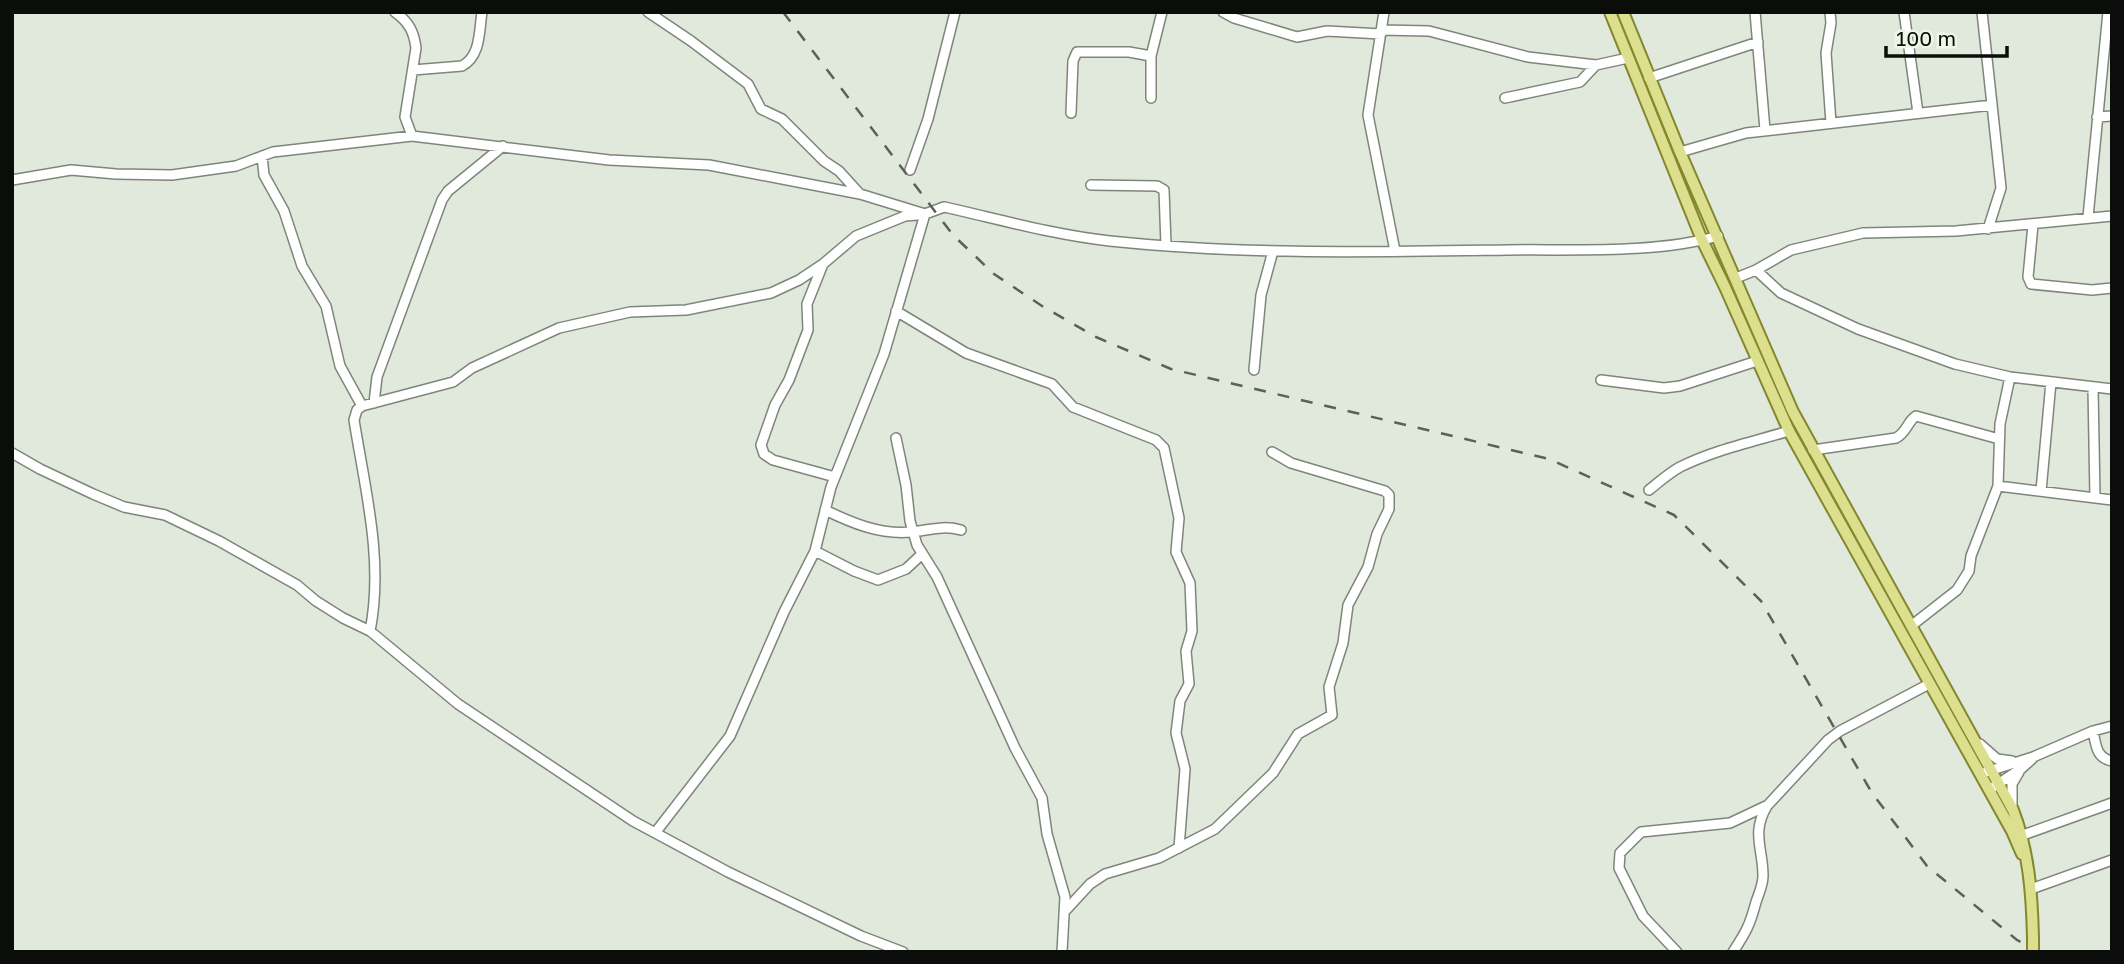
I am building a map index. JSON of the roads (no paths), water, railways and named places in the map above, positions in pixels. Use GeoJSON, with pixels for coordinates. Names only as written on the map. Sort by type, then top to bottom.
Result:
{"type":"FeatureCollection","features":[{"type":"Feature","properties":{"kind":"main road"},"geometry":{"type":"LineString","coordinates":[[1610,12],[1702,240],[1789,431],[2012,831],[2028,871]]}},
{"type":"Feature","properties":{"kind":"main road"},"geometry":{"type":"LineString","coordinates":[[1623,12],[1775,372],[1813,450],[2013,810],[2023,835],[2031,889],[2033,952]]}},
{"type":"Feature","properties":{"kind":"street"},"geometry":{"type":"LineString","coordinates":[[396,12],[411,26],[415,37],[416,48],[405,117],[412,136]]}},
{"type":"Feature","properties":{"kind":"street"},"geometry":{"type":"LineString","coordinates":[[413,70],[463,66],[470,62],[476,51],[482,12]]}},
{"type":"Feature","properties":{"kind":"street"},"geometry":{"type":"LineString","coordinates":[[648,12],[691,40],[748,84],[761,109],[782,118],[860,194]]}},
{"type":"Feature","properties":{"kind":"street"},"geometry":{"type":"LineString","coordinates":[[910,170],[928,119],[955,12]]}},
{"type":"Feature","properties":{"kind":"street"},"geometry":{"type":"LineString","coordinates":[[1151,98],[1151,56],[1161,12]]}},
{"type":"Feature","properties":{"kind":"street"},"geometry":{"type":"LineString","coordinates":[[1223,12],[1234,18],[1297,37],[1327,31],[1381,32],[1419,29],[1517,55],[1596,65],[1628,58]]}},
{"type":"Feature","properties":{"kind":"street"},"geometry":{"type":"LineString","coordinates":[[1384,12],[1368,115],[1395,251]]}},
{"type":"Feature","properties":{"kind":"street"},"geometry":{"type":"LineString","coordinates":[[1755,12],[1765,131]]}},
{"type":"Feature","properties":{"kind":"street"},"geometry":{"type":"LineString","coordinates":[[1830,12],[1826,53],[1831,123]]}},
{"type":"Feature","properties":{"kind":"street"},"geometry":{"type":"LineString","coordinates":[[1904,12],[1919,113]]}},
{"type":"Feature","properties":{"kind":"street"},"geometry":{"type":"LineString","coordinates":[[1982,12],[2001,188],[1988,229]]}},
{"type":"Feature","properties":{"kind":"street"},"geometry":{"type":"LineString","coordinates":[[2088,217],[2108,47],[2108,12]]}},
{"type":"Feature","properties":{"kind":"street"},"geometry":{"type":"LineString","coordinates":[[1649,78],[1758,43]]}},
{"type":"Feature","properties":{"kind":"street"},"geometry":{"type":"LineString","coordinates":[[1071,113],[1073,61],[1077,51],[1129,52],[1151,56]]}},
{"type":"Feature","properties":{"kind":"street"},"geometry":{"type":"LineString","coordinates":[[1505,98],[1580,82],[1596,65]]}},
{"type":"Feature","properties":{"kind":"street"},"geometry":{"type":"LineString","coordinates":[[1680,152],[1735,135],[1992,105]]}},
{"type":"Feature","properties":{"kind":"street"},"geometry":{"type":"LineString","coordinates":[[2098,117],[2112,116]]}},
{"type":"Feature","properties":{"kind":"street"},"geometry":{"type":"LineString","coordinates":[[12,180],[71,170],[172,176],[236,166],[273,152],[412,136],[609,160],[709,166],[860,194],[925,215]]}},
{"type":"Feature","properties":{"kind":"street"},"geometry":{"type":"LineString","coordinates":[[374,403],[377,377],[442,200],[448,191],[503,146]]}},
{"type":"Feature","properties":{"kind":"street"},"geometry":{"type":"LineString","coordinates":[[262,156],[264,176],[284,211],[302,266],[326,306],[340,366],[362,406]]}},
{"type":"Feature","properties":{"kind":"street"},"geometry":{"type":"LineString","coordinates":[[1091,185],[1157,186],[1164,190],[1166,245]]}},
{"type":"Feature","properties":{"kind":"street"},"geometry":{"type":"LineString","coordinates":[[370,631],[375,606],[375,560],[354,420],[357,410],[362,406],[453,382],[472,368],[559,328],[630,312],[677,311],[715,302],[758,297],[799,280],[856,236],[909,215],[925,215],[944,207],[1058,233],[1108,241],[1273,251],[1627,248],[1718,236]]}},
{"type":"Feature","properties":{"kind":"street"},"geometry":{"type":"LineString","coordinates":[[655,832],[730,736],[784,612],[815,551],[835,477],[884,354],[925,215]]}},
{"type":"Feature","properties":{"kind":"street"},"geometry":{"type":"LineString","coordinates":[[1736,278],[1791,250],[1863,233],[1988,229],[2112,216]]}},
{"type":"Feature","properties":{"kind":"street"},"geometry":{"type":"LineString","coordinates":[[2032,225],[2028,277],[2031,284],[2092,290],[2112,288]]}},
{"type":"Feature","properties":{"kind":"street"},"geometry":{"type":"LineString","coordinates":[[1254,370],[1261,295],[1273,251]]}},
{"type":"Feature","properties":{"kind":"street"},"geometry":{"type":"LineString","coordinates":[[823,264],[807,304],[808,330],[789,380],[775,405],[761,445],[764,454],[773,460],[835,477]]}},
{"type":"Feature","properties":{"kind":"street"},"geometry":{"type":"LineString","coordinates":[[1756,270],[1781,293],[1858,329],[1955,364],[2010,377],[2112,389]]}},
{"type":"Feature","properties":{"kind":"street"},"geometry":{"type":"LineString","coordinates":[[897,311],[966,353],[1052,384],[1069,405],[1156,440],[1164,448],[1179,518],[1176,552],[1190,583],[1192,631],[1186,651],[1188,688],[1181,698],[1176,733],[1185,769],[1179,848]]}},
{"type":"Feature","properties":{"kind":"street"},"geometry":{"type":"LineString","coordinates":[[1601,380],[1664,388],[1680,386],[1757,361]]}},
{"type":"Feature","properties":{"kind":"street"},"geometry":{"type":"LineString","coordinates":[[1911,625],[1964,582],[1969,571],[1971,556],[1998,486],[1998,439],[2010,377]]}},
{"type":"Feature","properties":{"kind":"street"},"geometry":{"type":"LineString","coordinates":[[2042,491],[2051,382]]}},
{"type":"Feature","properties":{"kind":"street"},"geometry":{"type":"LineString","coordinates":[[2093,388],[2095,498]]}},
{"type":"Feature","properties":{"kind":"street"},"geometry":{"type":"LineString","coordinates":[[1813,450],[1896,438],[1907,430],[1916,416],[1998,439]]}},
{"type":"Feature","properties":{"kind":"street"},"geometry":{"type":"LineString","coordinates":[[1649,489],[1677,468],[1691,462],[1789,431]]}},
{"type":"Feature","properties":{"kind":"street"},"geometry":{"type":"LineString","coordinates":[[896,438],[912,532],[921,555],[937,577],[1015,748],[1037,784],[1042,798],[1047,834],[1064,887],[1066,910],[1062,952]]}},
{"type":"Feature","properties":{"kind":"street"},"geometry":{"type":"LineString","coordinates":[[1066,910],[1090,884],[1105,874],[1159,858],[1215,829],[1273,773],[1298,734],[1332,715],[1329,687],[1343,643],[1348,605],[1368,567],[1377,534],[1389,509],[1389,495],[1385,491],[1291,463],[1272,452]]}},
{"type":"Feature","properties":{"kind":"street"},"geometry":{"type":"LineString","coordinates":[[12,453],[40,469],[124,507],[165,515],[184,523],[297,585],[316,601],[370,631],[458,704],[506,733],[606,804],[728,873],[861,936],[903,952]]}},
{"type":"Feature","properties":{"kind":"street"},"geometry":{"type":"LineString","coordinates":[[1998,486],[2112,500]]}},
{"type":"Feature","properties":{"kind":"street"},"geometry":{"type":"LineString","coordinates":[[825,510],[867,528],[912,532],[938,527],[961,530]]}},
{"type":"Feature","properties":{"kind":"street"},"geometry":{"type":"LineString","coordinates":[[815,551],[878,580],[906,569],[921,555]]}},
{"type":"Feature","properties":{"kind":"street"},"geometry":{"type":"LineString","coordinates":[[1733,952],[1752,921],[1762,888],[1758,828],[1767,806],[1828,740],[1929,684]]}},
{"type":"Feature","properties":{"kind":"street"},"geometry":{"type":"LineString","coordinates":[[1989,790],[2000,784],[2020,764],[2033,757],[2092,731],[2112,726]]}},
{"type":"Feature","properties":{"kind":"street"},"geometry":{"type":"LineString","coordinates":[[2092,731],[2101,758],[2112,761]]}},
{"type":"Feature","properties":{"kind":"street"},"geometry":{"type":"LineString","coordinates":[[1973,736],[1997,759],[2020,764]]}},
{"type":"Feature","properties":{"kind":"street"},"geometry":{"type":"LineString","coordinates":[[1980,775],[1991,769],[2020,764]]}},
{"type":"Feature","properties":{"kind":"street"},"geometry":{"type":"LineString","coordinates":[[2013,810],[2012,784],[2020,764]]}},
{"type":"Feature","properties":{"kind":"street"},"geometry":{"type":"LineString","coordinates":[[2023,835],[2112,803]]}},
{"type":"Feature","properties":{"kind":"street"},"geometry":{"type":"LineString","coordinates":[[1677,952],[1643,916],[1619,868],[1620,853],[1641,832],[1730,823],[1767,806]]}},
{"type":"Feature","properties":{"kind":"street"},"geometry":{"type":"LineString","coordinates":[[2031,889],[2112,860]]}},
{"type":"Feature","properties":{"kind":"railway"},"geometry":{"type":"LineString","coordinates":[[783,12],[953,235],[994,274],[1096,337],[1171,369],[1549,459],[1674,515],[1761,601],[1872,793],[1927,866],[2017,940],[2040,952]]}}]}
